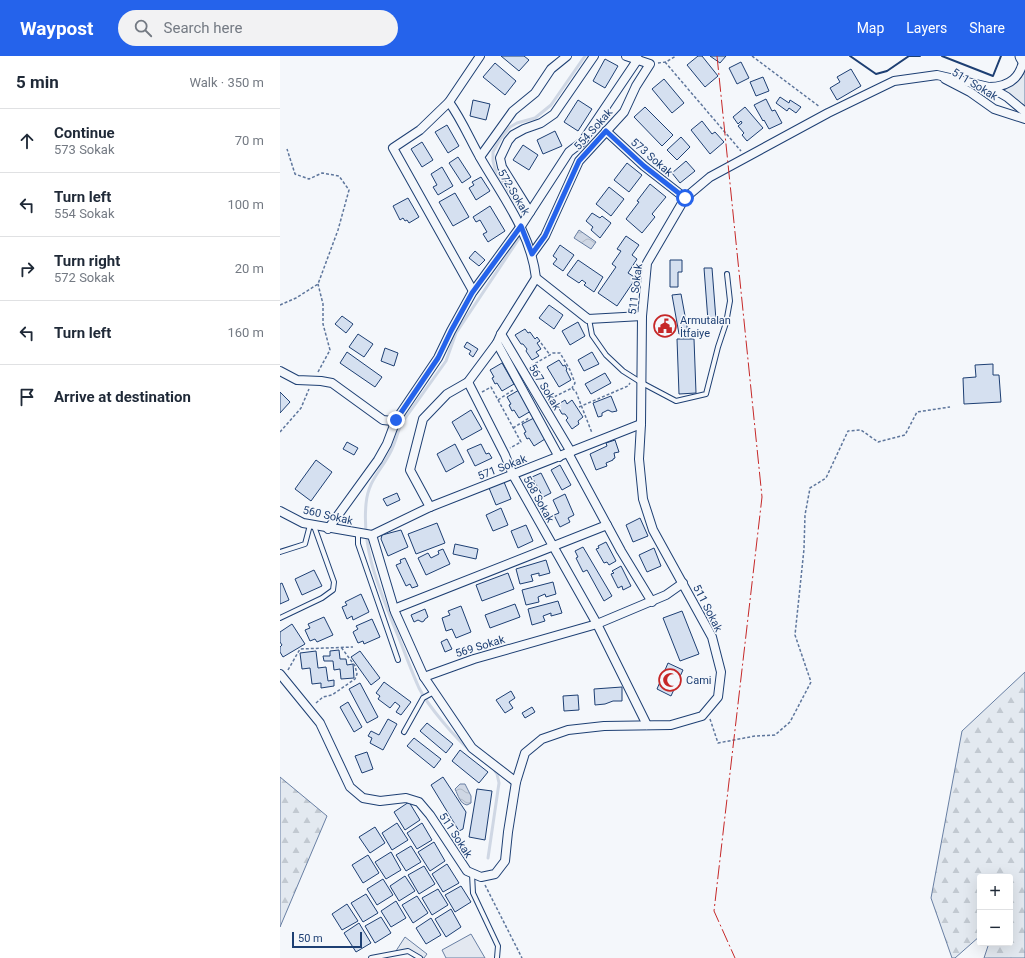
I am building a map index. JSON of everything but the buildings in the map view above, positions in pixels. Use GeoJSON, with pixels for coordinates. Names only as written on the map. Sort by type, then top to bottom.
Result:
{"type":"FeatureCollection","features":[{"type":"Feature","properties":{"kind":"street"},"geometry":{"type":"LineString","coordinates":[[473,291],[393,148],[420,130],[449,102],[480,56]]}},
{"type":"Feature","properties":{"kind":"street"},"geometry":{"type":"LineString","coordinates":[[480,157],[512,111],[535,93],[551,69],[567,56]]}},
{"type":"Feature","properties":{"kind":"street"},"geometry":{"type":"LineString","coordinates":[[530,212],[502,167],[500,158],[508,141],[513,135],[541,123],[554,114],[594,56]]}},
{"type":"Feature","properties":{"kind":"street"},"geometry":{"type":"LineString","coordinates":[[626,56],[650,64]]}},
{"type":"Feature","properties":{"kind":"street","name":"511 Sokak"},"geometry":{"type":"LineString","coordinates":[[282,676],[320,723],[350,787],[363,798],[380,801],[406,798],[419,802],[430,815],[466,871],[481,877],[495,874],[505,861],[516,782],[525,753],[542,738],[568,730],[604,726],[671,725],[702,716],[718,697],[721,672],[712,637],[654,530],[643,499],[639,459],[642,383],[642,316],[647,263],[685,198],[710,177],[746,157],[828,113],[894,81],[937,75],[996,87],[1011,82],[1017,77],[1022,68],[1024,57]]}},
{"type":"Feature","properties":{"kind":"street"},"geometry":{"type":"LineString","coordinates":[[328,529],[378,460],[387,444],[396,420],[438,358],[473,291],[521,226],[569,152],[582,142],[638,59]]}},
{"type":"Feature","properties":{"kind":"street","name":"554 Sokak"},"geometry":{"type":"LineString","coordinates":[[532,254],[545,236],[579,161],[624,112],[636,86],[650,64]]}},
{"type":"Feature","properties":{"kind":"street","name":"511 Sokak"},"geometry":{"type":"LineString","coordinates":[[937,75],[970,92],[994,109],[1025,118]]}},
{"type":"Feature","properties":{"kind":"street","name":"511 Sokak"},"geometry":{"type":"LineString","coordinates":[[989,86],[1007,97],[1025,112]]}},
{"type":"Feature","properties":{"kind":"street","name":"572 Sokak"},"geometry":{"type":"LineString","coordinates":[[449,102],[521,226],[532,254],[536,278]]}},
{"type":"Feature","properties":{"kind":"street","name":"573 Sokak"},"geometry":{"type":"LineString","coordinates":[[606,131],[644,166],[685,198]]}},
{"type":"Feature","properties":{"kind":"street"},"geometry":{"type":"LineString","coordinates":[[430,507],[410,470],[423,419],[447,394],[468,382],[497,343],[501,334],[536,278],[588,319],[642,316]]}},
{"type":"Feature","properties":{"kind":"street","name":"567 Sokak"},"geometry":{"type":"LineString","coordinates":[[501,334],[569,453],[607,525],[652,602]]}},
{"type":"Feature","properties":{"kind":"street","name":"567 Sokak"},"geometry":{"type":"LineString","coordinates":[[497,343],[559,457]]}},
{"type":"Feature","properties":{"kind":"street"},"geometry":{"type":"LineString","coordinates":[[280,370],[297,380],[332,383],[383,420],[396,420]]}},
{"type":"Feature","properties":{"kind":"street","name":"568 Sokak"},"geometry":{"type":"LineString","coordinates":[[468,382],[504,452],[513,475],[596,624],[646,725]]}},
{"type":"Feature","properties":{"kind":"street","name":"571 Sokak"},"geometry":{"type":"LineString","coordinates":[[366,535],[430,507],[641,424]]}},
{"type":"Feature","properties":{"kind":"street","name":"560 Sokak"},"geometry":{"type":"LineString","coordinates":[[280,512],[303,523],[328,529],[366,535]]}},
{"type":"Feature","properties":{"kind":"street"},"geometry":{"type":"LineString","coordinates":[[394,609],[607,525]]}},
{"type":"Feature","properties":{"kind":"street"},"geometry":{"type":"LineString","coordinates":[[366,535],[394,609],[431,694],[472,748],[516,782]]}},
{"type":"Feature","properties":{"kind":"street","name":"569 Sokak"},"geometry":{"type":"LineString","coordinates":[[424,678],[474,659],[596,624],[666,596],[683,583]]}},
{"type":"Feature","properties":{"kind":"lane"},"geometry":{"type":"LineString","coordinates":[[588,319],[592,335],[606,355],[633,378],[676,400],[706,394],[726,323],[730,301],[728,274]]}},
{"type":"Feature","properties":{"kind":"lane"},"geometry":{"type":"LineString","coordinates":[[280,552],[306,544],[312,525]]}},
{"type":"Feature","properties":{"kind":"lane"},"geometry":{"type":"LineString","coordinates":[[280,618],[322,598],[333,590],[334,582],[312,525]]}},
{"type":"Feature","properties":{"kind":"lane"},"geometry":{"type":"LineString","coordinates":[[366,535],[358,544],[398,660]]}},
{"type":"Feature","properties":{"kind":"lane"},"geometry":{"type":"LineString","coordinates":[[404,732],[423,698],[431,694]]}},
{"type":"Feature","properties":{"kind":"lane"},"geometry":{"type":"LineString","coordinates":[[472,874],[473,893],[498,946],[496,958]]}},
{"type":"Feature","properties":{"kind":"lane"},"geometry":{"type":"LineString","coordinates":[[371,958],[408,951],[420,958]]}},
{"type":"Feature","properties":{"kind":"path"},"geometry":{"type":"LineString","coordinates":[[650,64],[665,62],[675,58],[676,56]]}},
{"type":"Feature","properties":{"kind":"path"},"geometry":{"type":"LineString","coordinates":[[752,56],[828,113]]}},
{"type":"Feature","properties":{"kind":"path"},"geometry":{"type":"LineString","coordinates":[[665,62],[746,157]]}},
{"type":"Feature","properties":{"kind":"path"},"geometry":{"type":"LineString","coordinates":[[280,432],[301,408],[313,381],[330,350],[323,324],[323,304],[318,284],[338,230],[349,190],[339,176],[322,173],[309,179],[295,174],[287,149]]}},
{"type":"Feature","properties":{"kind":"path"},"geometry":{"type":"LineString","coordinates":[[280,305],[296,298],[318,284]]}},
{"type":"Feature","properties":{"kind":"path"},"geometry":{"type":"LineString","coordinates":[[541,343],[550,355]]}},
{"type":"Feature","properties":{"kind":"path"},"geometry":{"type":"LineString","coordinates":[[526,369],[553,353],[560,353],[576,383],[572,388],[546,401]]}},
{"type":"Feature","properties":{"kind":"path"},"geometry":{"type":"LineString","coordinates":[[580,407],[628,386],[633,378]]}},
{"type":"Feature","properties":{"kind":"path"},"geometry":{"type":"LineString","coordinates":[[498,400],[520,386]]}},
{"type":"Feature","properties":{"kind":"path"},"geometry":{"type":"LineString","coordinates":[[475,396],[491,387],[521,442],[504,452]]}},
{"type":"Feature","properties":{"kind":"path"},"geometry":{"type":"LineString","coordinates":[[572,388],[576,392],[596,442]]}},
{"type":"Feature","properties":{"kind":"path"},"geometry":{"type":"LineString","coordinates":[[707,710],[718,743],[755,736],[775,735],[790,722],[811,682],[795,635],[804,549],[805,515],[810,488],[826,478],[848,431],[861,430],[878,442],[904,435],[917,412],[950,407]]}},
{"type":"Feature","properties":{"kind":"path"},"geometry":{"type":"LineString","coordinates":[[513,428],[536,414]]}},
{"type":"Feature","properties":{"kind":"path"},"geometry":{"type":"LineString","coordinates":[[308,708],[323,697],[332,696],[355,679],[357,674],[355,666],[341,647]]}},
{"type":"Feature","properties":{"kind":"path"},"geometry":{"type":"LineString","coordinates":[[282,676],[300,649],[353,647]]}},
{"type":"Feature","properties":{"kind":"path"},"geometry":{"type":"LineString","coordinates":[[481,877],[522,958]]}},
{"type":"Feature","properties":{"kind":"green space"},"geometry":{"type":"Polygon","coordinates":[[[1025,70],[1025,106],[1008,94],[999,90],[1018,81],[1025,70]]]}},
{"type":"Feature","properties":{"kind":"green space"},"geometry":{"type":"Polygon","coordinates":[[[1025,672],[1025,958],[984,958],[988,946],[1013,946],[1013,874],[977,874],[977,939],[955,958],[952,958],[931,898],[962,731],[1025,672]]]}},
{"type":"Feature","properties":{"kind":"green space"},"geometry":{"type":"Polygon","coordinates":[[[280,777],[327,816],[280,927],[280,777]]]}},
{"type":"Feature","properties":{"kind":"shaded area"},"geometry":{"type":"Polygon","coordinates":[[[471,934],[485,958],[446,958],[442,950],[471,934]]]}},
{"type":"Feature","properties":{"kind":"shaded area"},"geometry":{"type":"Polygon","coordinates":[[[405,937],[427,954],[424,958],[420,958],[408,951],[394,954],[405,937]]]}},
{"type":"Feature","properties":{"kind":"water"},"geometry":{"type":"Polygon","coordinates":[[[579,230],[596,242],[591,249],[574,238],[579,230]]]}},
{"type":"Feature","properties":{"kind":"water"},"geometry":{"type":"Polygon","coordinates":[[[460,784],[465,784],[471,796],[471,803],[467,805],[461,801],[455,789],[460,784]]]}},
{"type":"Feature","properties":{"kind":"waterway"},"geometry":{"type":"LineString","coordinates":[[522,220],[523,214],[495,169],[493,152],[501,138],[510,127],[517,123],[535,118],[551,105],[585,56]]}},
{"type":"Feature","properties":{"kind":"waterway"},"geometry":{"type":"LineString","coordinates":[[471,751],[435,713],[419,688],[382,596],[372,566],[366,536],[366,504],[369,489],[392,450],[401,424],[446,361],[456,333],[520,237],[520,233]]}},
{"type":"Feature","properties":{"kind":"waterway"},"geometry":{"type":"LineString","coordinates":[[488,858],[499,783],[497,774],[493,768]]}},
{"type":"Feature","properties":{"kind":"wall"},"geometry":{"type":"LineString","coordinates":[[850,56],[876,74],[887,71],[909,56],[920,56]]}},
{"type":"Feature","properties":{"kind":"wall"},"geometry":{"type":"LineString","coordinates":[[942,56],[993,76],[1001,56]]}},
{"type":"Feature","properties":{"kind":"power"},"geometry":{"type":"LineString","coordinates":[[717,56],[762,497],[714,911],[735,958]]}},
{"type":"Feature","properties":{"kind":"place","name":"Armutalan İtfaiye"},"geometry":{"type":"Point","coordinates":[665,326]}},
{"type":"Feature","properties":{"kind":"place","name":"Cami"},"geometry":{"type":"Point","coordinates":[670,680]}},
{"type":"Feature","properties":{"kind":"route"},"geometry":{"type":"LineString","coordinates":[[396,420],[438,358],[473,291],[521,226],[532,254],[545,236],[579,161],[606,131],[644,166],[685,198]]}}]}
